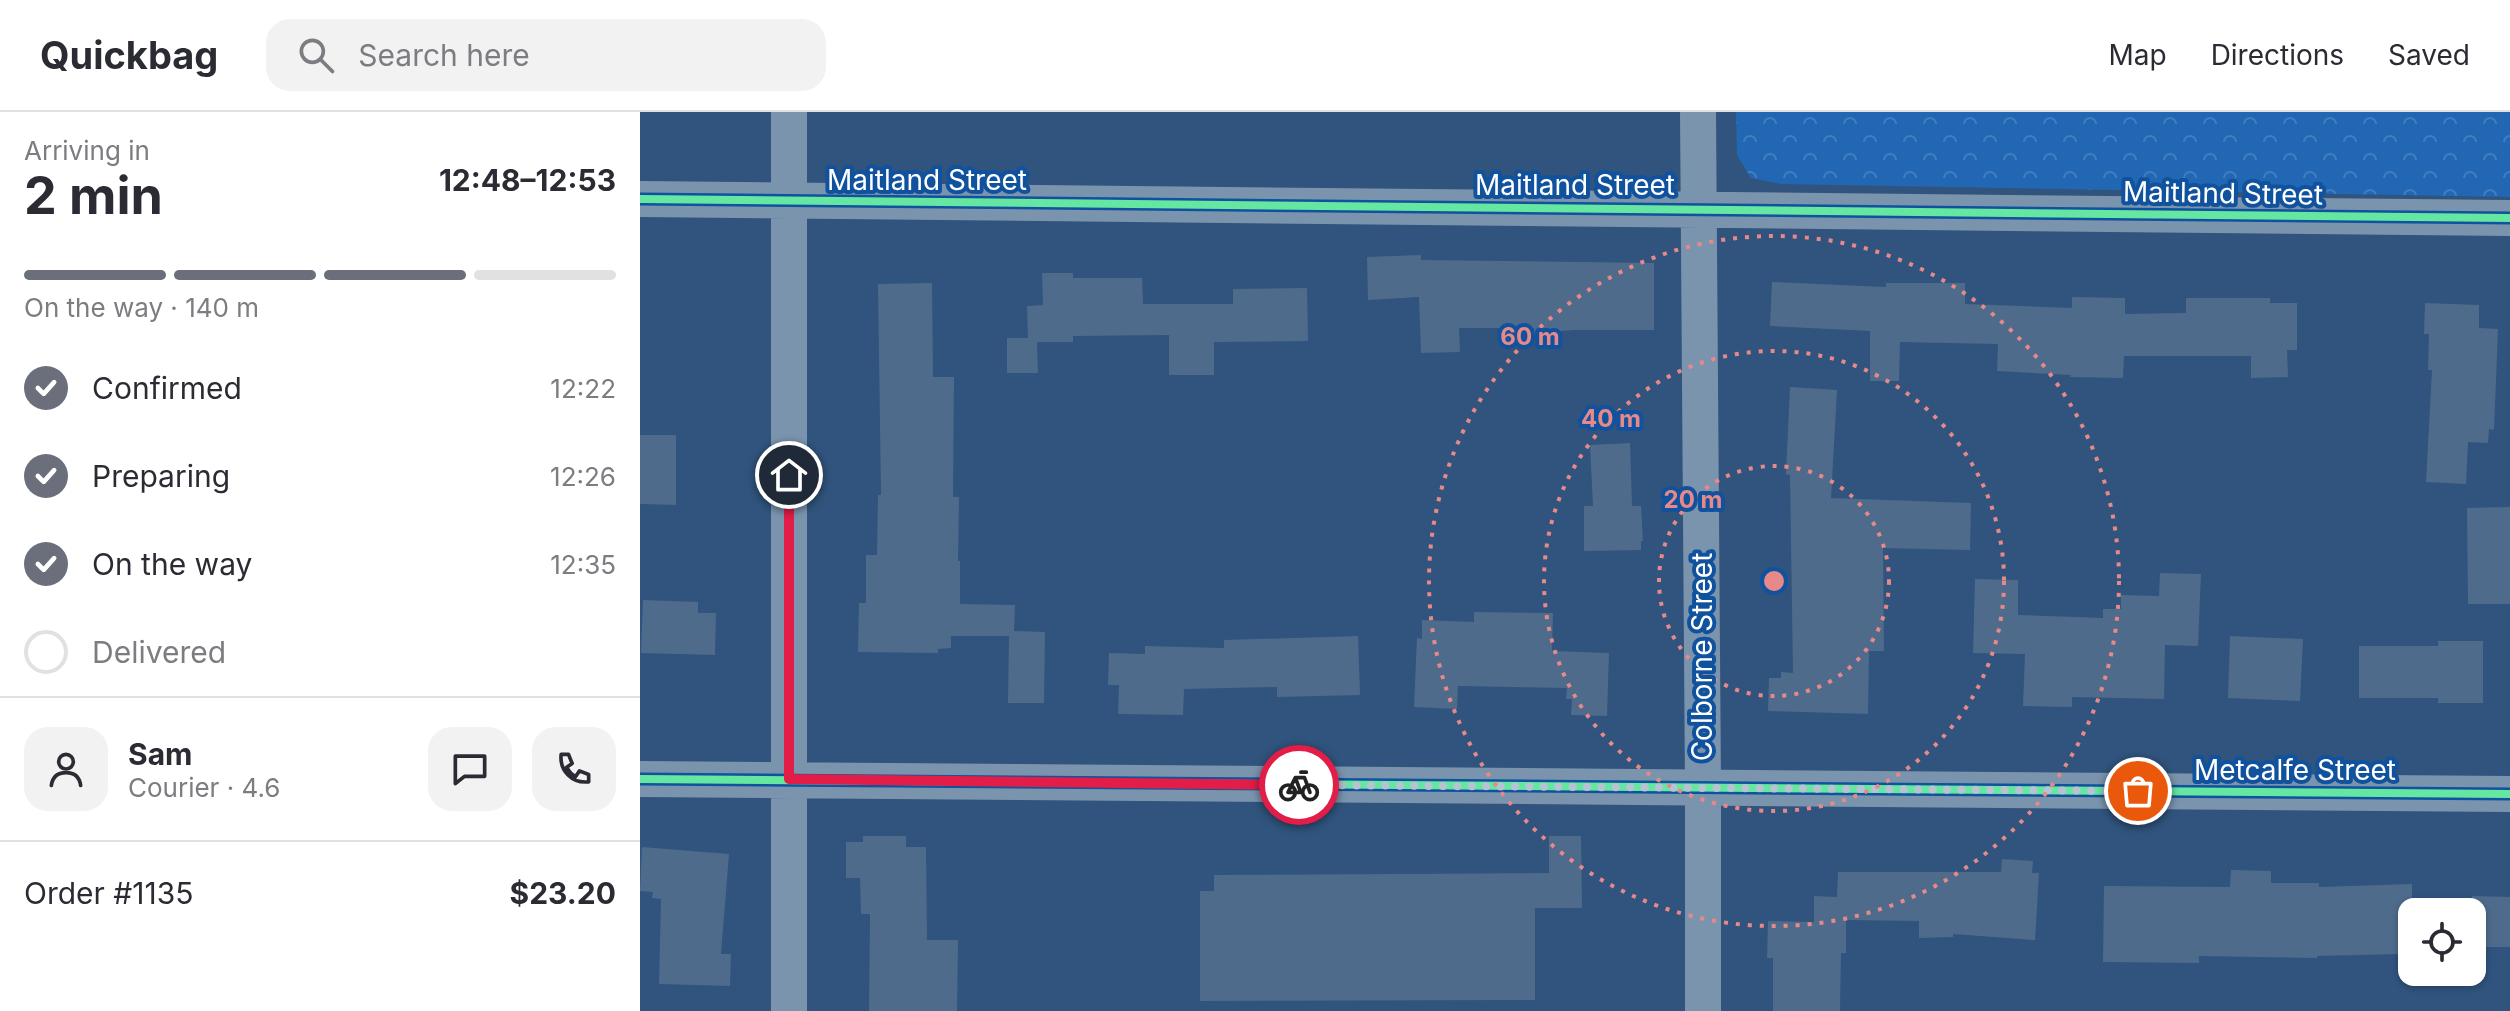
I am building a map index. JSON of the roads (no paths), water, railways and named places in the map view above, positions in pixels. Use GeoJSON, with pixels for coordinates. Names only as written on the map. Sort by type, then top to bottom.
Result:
{"type":"FeatureCollection","features":[{"type":"Feature","properties":{"kind":"street"},"geometry":{"type":"LineString","coordinates":[[789,112],[789,1011]]}},
{"type":"Feature","properties":{"kind":"street","name":"Colborne Street"},"geometry":{"type":"LineString","coordinates":[[1698,112],[1703,1011]]}},
{"type":"Feature","properties":{"kind":"street","name":"Maitland Street"},"geometry":{"type":"LineString","coordinates":[[640,199],[2510,218]]}},
{"type":"Feature","properties":{"kind":"street","name":"Metcalfe Street"},"geometry":{"type":"LineString","coordinates":[[640,779],[2510,794]]}}]}
